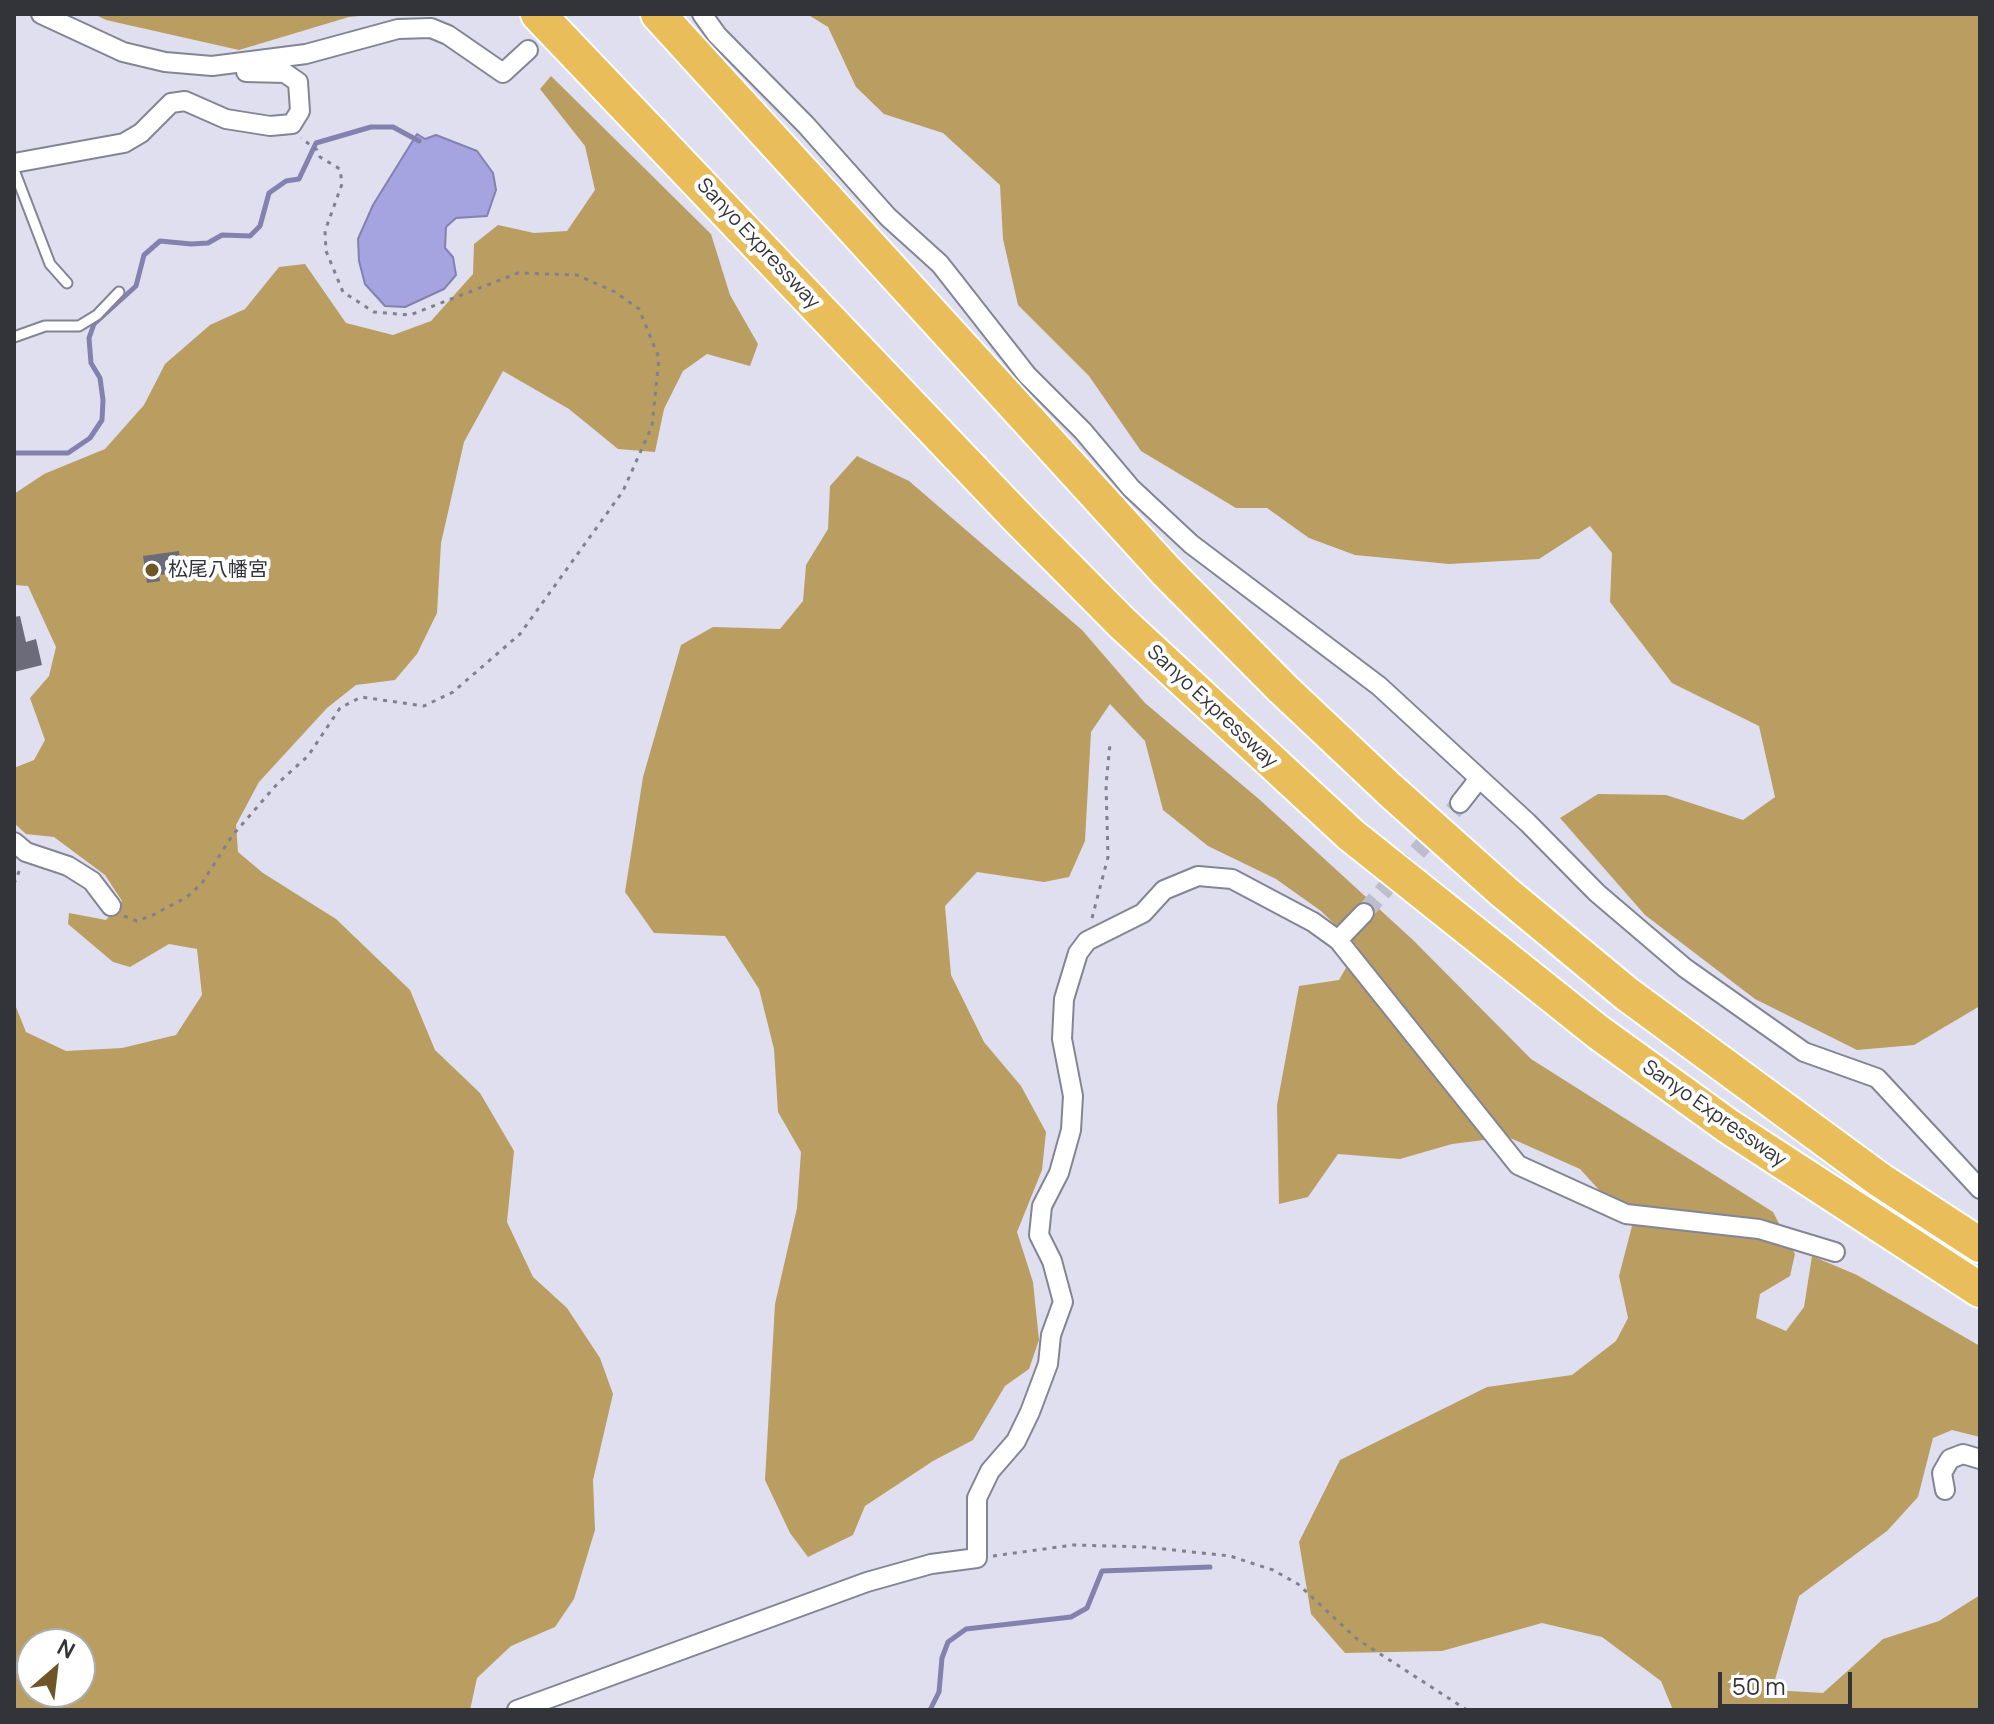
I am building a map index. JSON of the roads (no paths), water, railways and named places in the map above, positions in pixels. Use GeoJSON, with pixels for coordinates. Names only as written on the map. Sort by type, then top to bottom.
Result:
{"type":"FeatureCollection","features":[{"type":"Feature","properties":{"kind":"highway","name":"Sanyo Expressway"},"geometry":{"type":"LineString","coordinates":[[538,14],[1017,517],[1134,634],[1351,835],[1609,1041],[1728,1126],[1980,1290]]}},
{"type":"Feature","properties":{"kind":"highway"},"geometry":{"type":"LineString","coordinates":[[658,14],[1155,560],[1347,749],[1504,892],[1627,994],[1880,1180],[1980,1245]]}},
{"type":"Feature","properties":{"kind":"street"},"geometry":{"type":"LineString","coordinates":[[41,14],[123,52],[165,62],[212,66],[306,54],[398,29],[431,28],[448,35],[503,73],[528,50]]}},
{"type":"Feature","properties":{"kind":"street"},"geometry":{"type":"LineString","coordinates":[[702,14],[717,35],[806,125],[888,217],[940,264],[1027,375],[1083,431],[1131,488],[1238,583],[1379,686],[1528,823],[1597,893],[1685,968],[1804,1052],[1877,1078],[1980,1189]]}},
{"type":"Feature","properties":{"kind":"street"},"geometry":{"type":"LineString","coordinates":[[14,163],[124,143],[141,133],[171,103],[185,101],[226,119],[270,126],[292,124],[300,111],[298,82],[285,73],[231,72],[212,66]]}},
{"type":"Feature","properties":{"kind":"street"},"geometry":{"type":"LineString","coordinates":[[1460,803],[1478,780]]}},
{"type":"Feature","properties":{"kind":"street"},"geometry":{"type":"LineString","coordinates":[[14,842],[26,852],[68,866],[92,881],[111,906]]}},
{"type":"Feature","properties":{"kind":"street"},"geometry":{"type":"LineString","coordinates":[[517,1710],[867,1582],[931,1564],[977,1558],[977,1498],[990,1471],[1016,1441],[1030,1412],[1048,1364],[1051,1335],[1063,1302],[1052,1261],[1039,1235],[1042,1206],[1059,1173],[1071,1130],[1073,1096],[1062,1039],[1064,999],[1078,953],[1087,941],[1143,913],[1164,890],[1198,876],[1232,879],[1313,922],[1338,940],[1518,1165],[1626,1214],[1759,1229],[1835,1252]]}},
{"type":"Feature","properties":{"kind":"street"},"geometry":{"type":"LineString","coordinates":[[1338,940],[1364,913]]}},
{"type":"Feature","properties":{"kind":"street"},"geometry":{"type":"LineString","coordinates":[[1945,1490],[1942,1473],[1950,1459],[1963,1454],[1980,1459]]}},
{"type":"Feature","properties":{"kind":"lane"},"geometry":{"type":"LineString","coordinates":[[14,170],[50,264],[67,283]]}},
{"type":"Feature","properties":{"kind":"lane"},"geometry":{"type":"LineString","coordinates":[[14,337],[45,326],[79,326],[97,315],[119,292]]}},
{"type":"Feature","properties":{"kind":"water"},"geometry":{"type":"Polygon","coordinates":[[[417,134],[425,139],[436,135],[477,151],[493,173],[496,190],[487,216],[456,218],[446,227],[445,248],[453,257],[456,275],[444,289],[405,307],[385,306],[365,284],[358,239],[373,205],[417,134]]]}},
{"type":"Feature","properties":{"kind":"waterway"},"geometry":{"type":"LineString","coordinates":[[14,453],[68,453],[90,438],[102,420],[103,400],[100,378],[91,363],[89,338],[94,324],[136,286],[144,255],[160,241],[191,244],[208,243],[222,235],[250,236],[260,226],[269,193],[286,181],[299,179],[316,143],[371,127],[393,127],[419,141]]}},
{"type":"Feature","properties":{"kind":"waterway"},"geometry":{"type":"LineString","coordinates":[[930,1710],[939,1692],[942,1658],[948,1642],[966,1629],[1071,1617],[1087,1608],[1102,1571],[1210,1567]]}},
{"type":"Feature","properties":{"kind":"tunnel"},"geometry":{"type":"LineString","coordinates":[[1364,913],[1460,803]]}},
{"type":"Feature","properties":{"kind":"place","name":"松尾八幡宮"},"geometry":{"type":"Point","coordinates":[152,570]}}]}
